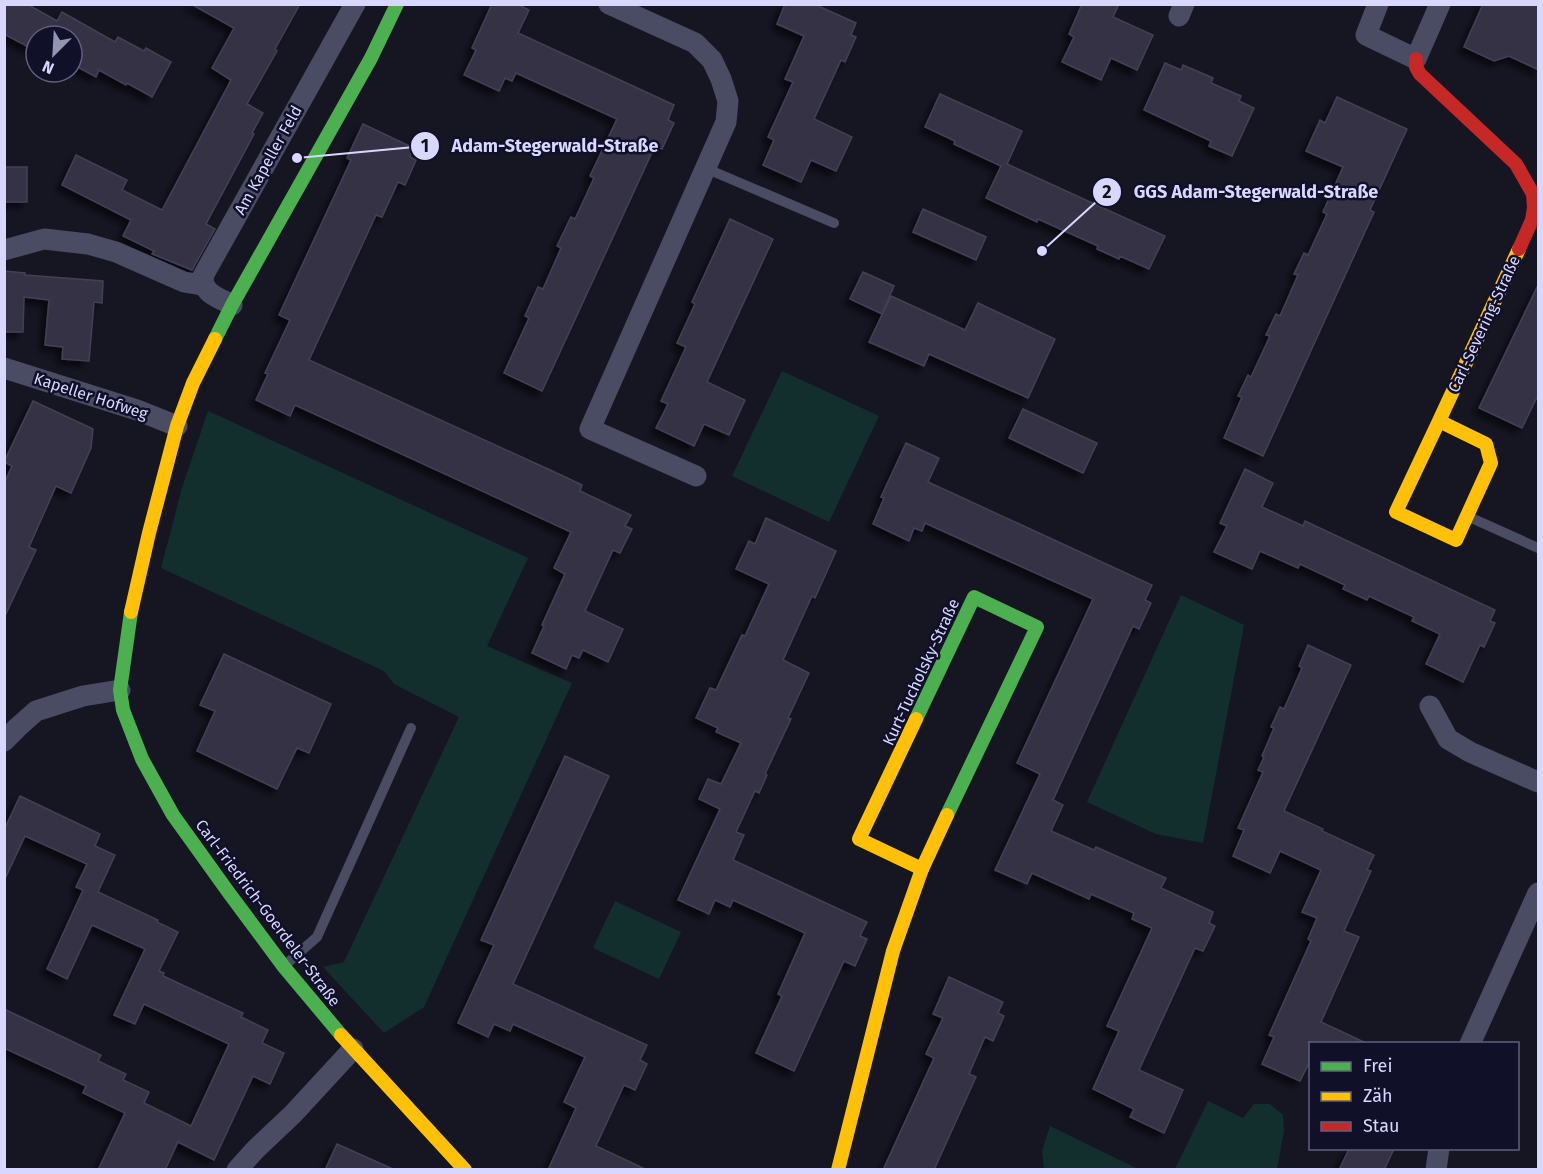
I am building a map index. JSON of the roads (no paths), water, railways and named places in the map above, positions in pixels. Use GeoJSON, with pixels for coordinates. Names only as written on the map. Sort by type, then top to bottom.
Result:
{"type":"FeatureCollection","features":[{"type":"Feature","properties":{"kind":"street","name":"Am Kapeller Feld"},"geometry":{"type":"LineString","coordinates":[[202,285],[203,276],[355,4]]}},
{"type":"Feature","properties":{"kind":"street"},"geometry":{"type":"LineString","coordinates":[[177,426],[202,365],[232,305],[371,58],[398,4]]}},
{"type":"Feature","properties":{"kind":"street"},"geometry":{"type":"LineString","coordinates":[[609,4],[695,43],[712,60],[722,79],[728,101],[726,122],[590,429],[696,476]]}},
{"type":"Feature","properties":{"kind":"street"},"geometry":{"type":"LineString","coordinates":[[1378,4],[1366,35],[1416,59],[1440,4]]}},
{"type":"Feature","properties":{"kind":"street","name":"Carl-Severing-Straße"},"geometry":{"type":"LineString","coordinates":[[1416,59],[1416,67],[1420,74],[1516,164],[1533,194],[1534,208],[1529,226],[1396,512],[1456,540],[1491,463],[1486,444],[1439,421]]}},
{"type":"Feature","properties":{"kind":"street"},"geometry":{"type":"LineString","coordinates":[[4,250],[44,239],[88,244],[116,252],[184,282],[202,285],[206,291],[232,305]]}},
{"type":"Feature","properties":{"kind":"street","name":"Kapeller Hofweg"},"geometry":{"type":"LineString","coordinates":[[4,368],[137,410],[177,426]]}},
{"type":"Feature","properties":{"kind":"street","name":"Carl-Friedrich-Goerdeler-Straße"},"geometry":{"type":"LineString","coordinates":[[177,426],[130,618],[120,690],[123,711],[142,759],[173,815],[229,894],[284,967],[353,1049],[465,1170]]}},
{"type":"Feature","properties":{"kind":"street","name":"Kurt-Tucholsky-Straße"},"geometry":{"type":"LineString","coordinates":[[838,1170],[892,951],[922,869],[1037,627],[974,597],[860,839],[922,869]]}},
{"type":"Feature","properties":{"kind":"street"},"geometry":{"type":"LineString","coordinates":[[9,730],[36,711],[83,696],[120,690]]}},
{"type":"Feature","properties":{"kind":"street"},"geometry":{"type":"LineString","coordinates":[[1430,706],[1448,739],[1470,752],[1539,782]]}},
{"type":"Feature","properties":{"kind":"street"},"geometry":{"type":"LineString","coordinates":[[1471,1042],[1539,893]]}},
{"type":"Feature","properties":{"kind":"street"},"geometry":{"type":"LineString","coordinates":[[237,1170],[353,1049]]}},
{"type":"Feature","properties":{"kind":"street"},"geometry":{"type":"LineString","coordinates":[[1436,1170],[1439,1150]]}},
{"type":"Feature","properties":{"kind":"lane"},"geometry":{"type":"LineString","coordinates":[[705,168],[834,223]]}},
{"type":"Feature","properties":{"kind":"lane"},"geometry":{"type":"LineString","coordinates":[[1467,515],[1539,548]]}},
{"type":"Feature","properties":{"kind":"lane"},"geometry":{"type":"LineString","coordinates":[[284,967],[317,937],[411,728]]}},
{"type":"Feature","properties":{"kind":"place","name":"Adam-Stegerwald-Straße"},"geometry":{"type":"Point","coordinates":[297,158]}},
{"type":"Feature","properties":{"kind":"place","name":"GGS Adam-Stegerwald-Straße"},"geometry":{"type":"Point","coordinates":[1042,251]}}]}
